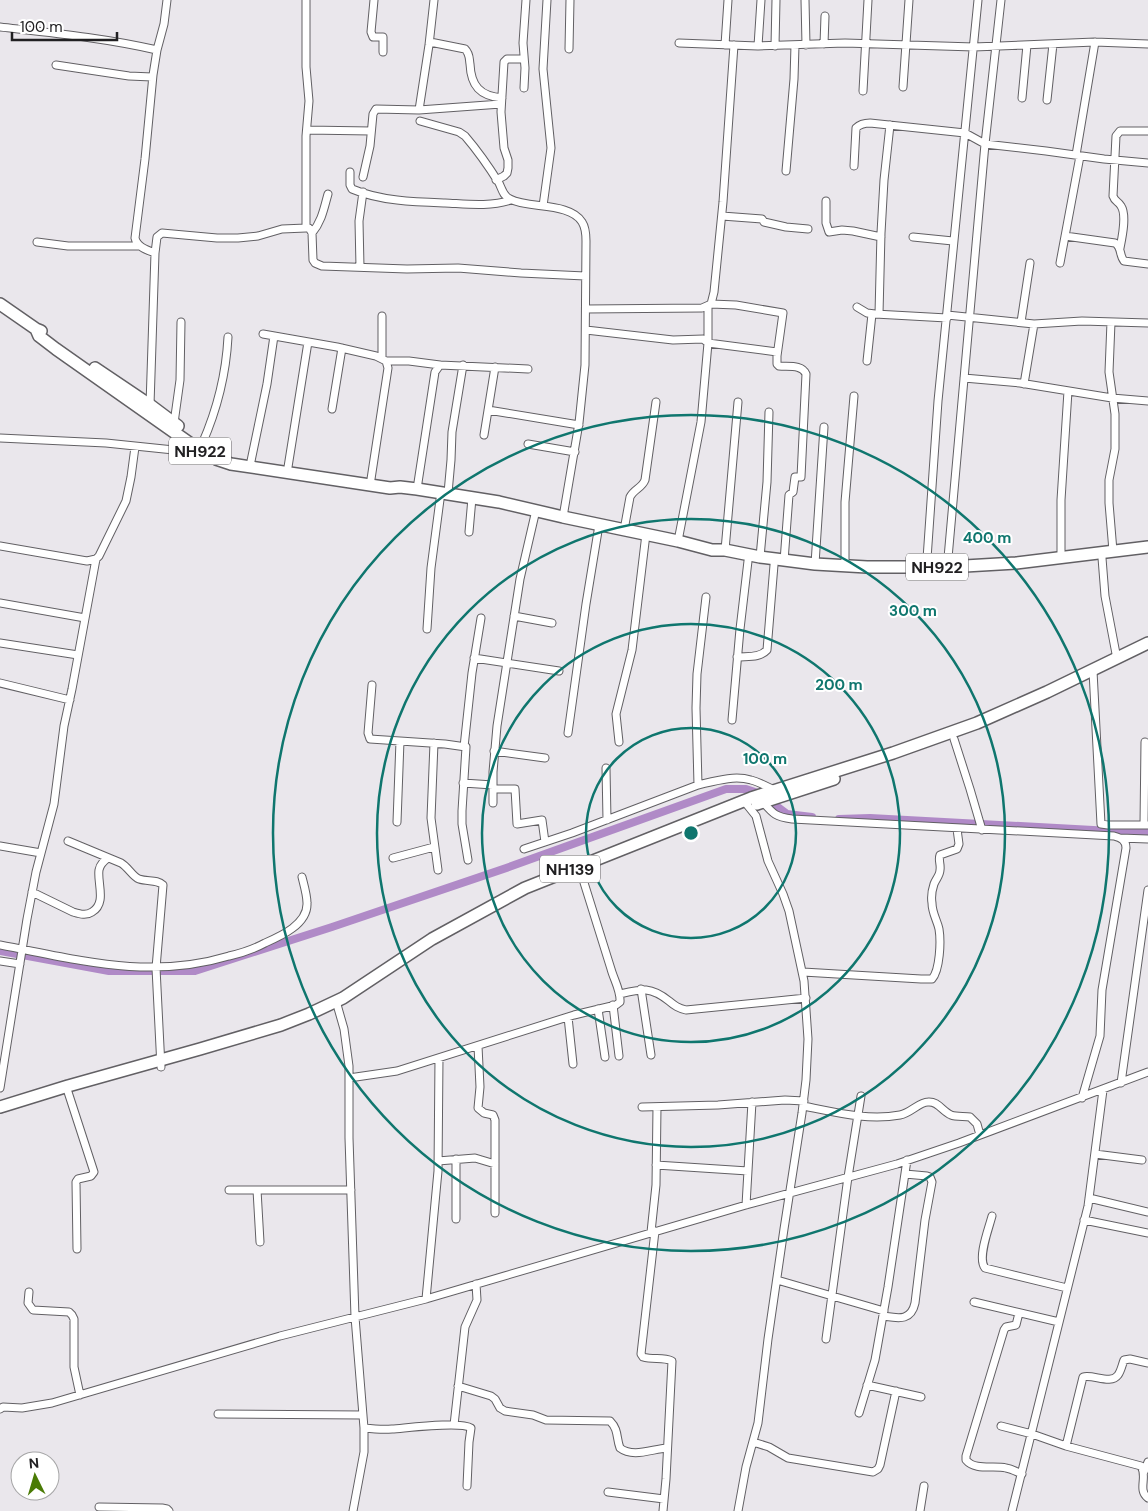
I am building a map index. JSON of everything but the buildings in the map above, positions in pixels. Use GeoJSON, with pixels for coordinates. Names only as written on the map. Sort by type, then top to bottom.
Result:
{"type":"FeatureCollection","features":[{"type":"Feature","properties":{"kind":"main road"},"geometry":{"type":"LineString","coordinates":[[0,304],[36,329],[43,331],[150,405],[174,423],[200,447],[233,458],[390,482],[400,487]]}},
{"type":"Feature","properties":{"kind":"main road","name":"NH922"},"geometry":{"type":"LineString","coordinates":[[36,329],[39,336],[56,349],[216,459],[231,464],[390,488],[400,487],[472,498],[536,510],[712,550]]}},
{"type":"Feature","properties":{"kind":"main road","name":"NH922"},"geometry":{"type":"LineString","coordinates":[[947,570],[1148,547]]}},
{"type":"Feature","properties":{"kind":"main road"},"geometry":{"type":"LineString","coordinates":[[712,550],[725,550]]}},
{"type":"Feature","properties":{"kind":"main road"},"geometry":{"type":"LineString","coordinates":[[712,550],[722,556],[748,561],[779,563],[791,568],[844,572],[1017,569],[1148,553]]}},
{"type":"Feature","properties":{"kind":"main road","name":"NH922"},"geometry":{"type":"LineString","coordinates":[[725,550],[779,563],[927,570]]}},
{"type":"Feature","properties":{"kind":"main road","name":"NH139"},"geometry":{"type":"LineString","coordinates":[[1093,674],[1148,643]]}},
{"type":"Feature","properties":{"kind":"main road","name":"NH139"},"geometry":{"type":"LineString","coordinates":[[337,1005],[368,981],[432,939],[525,888],[746,804],[763,802],[954,739],[978,726],[1148,651]]}},
{"type":"Feature","properties":{"kind":"main road","name":"NH139"},"geometry":{"type":"LineString","coordinates":[[0,1107],[282,1031],[312,1020],[437,944],[545,887],[746,804],[774,790],[978,726]]}},
{"type":"Feature","properties":{"kind":"main road","name":"NH139"},"geometry":{"type":"LineString","coordinates":[[0,1114],[161,1063]]}},
{"type":"Feature","properties":{"kind":"street"},"geometry":{"type":"LineString","coordinates":[[155,253],[140,246],[135,238],[145,159],[152,77],[164,24],[167,0]]}},
{"type":"Feature","properties":{"kind":"street"},"geometry":{"type":"LineString","coordinates":[[306,0],[306,67],[309,101],[306,228]]}},
{"type":"Feature","properties":{"kind":"street"},"geometry":{"type":"LineString","coordinates":[[374,0],[371,32],[373,37],[383,37],[383,52]]}},
{"type":"Feature","properties":{"kind":"street"},"geometry":{"type":"LineString","coordinates":[[419,110],[430,42],[434,0]]}},
{"type":"Feature","properties":{"kind":"street"},"geometry":{"type":"LineString","coordinates":[[524,88],[523,43],[526,0]]}},
{"type":"Feature","properties":{"kind":"street"},"geometry":{"type":"LineString","coordinates":[[543,206],[550,148],[543,69],[546,0]]}},
{"type":"Feature","properties":{"kind":"street"},"geometry":{"type":"LineString","coordinates":[[569,49],[570,0]]}},
{"type":"Feature","properties":{"kind":"street"},"geometry":{"type":"LineString","coordinates":[[725,45],[728,0]]}},
{"type":"Feature","properties":{"kind":"street"},"geometry":{"type":"LineString","coordinates":[[758,46],[761,0]]}},
{"type":"Feature","properties":{"kind":"street"},"geometry":{"type":"LineString","coordinates":[[774,46],[776,0]]}},
{"type":"Feature","properties":{"kind":"street"},"geometry":{"type":"LineString","coordinates":[[805,0],[806,45]]}},
{"type":"Feature","properties":{"kind":"street"},"geometry":{"type":"LineString","coordinates":[[862,91],[868,0]]}},
{"type":"Feature","properties":{"kind":"street"},"geometry":{"type":"LineString","coordinates":[[903,87],[909,0]]}},
{"type":"Feature","properties":{"kind":"street"},"geometry":{"type":"LineString","coordinates":[[927,570],[938,401],[978,0]]}},
{"type":"Feature","properties":{"kind":"street"},"geometry":{"type":"LineString","coordinates":[[947,570],[985,144],[1001,0]]}},
{"type":"Feature","properties":{"kind":"street"},"geometry":{"type":"LineString","coordinates":[[824,44],[826,16]]}},
{"type":"Feature","properties":{"kind":"street"},"geometry":{"type":"LineString","coordinates":[[0,27],[71,35],[157,50]]}},
{"type":"Feature","properties":{"kind":"street"},"geometry":{"type":"LineString","coordinates":[[430,42],[465,49],[470,57],[472,76],[480,91],[502,101]]}},
{"type":"Feature","properties":{"kind":"street"},"geometry":{"type":"LineString","coordinates":[[679,43],[734,46],[865,44],[974,47],[1095,42],[1148,44]]}},
{"type":"Feature","properties":{"kind":"street"},"geometry":{"type":"LineString","coordinates":[[1060,263],[1095,42]]}},
{"type":"Feature","properties":{"kind":"street"},"geometry":{"type":"LineString","coordinates":[[1047,100],[1053,44]]}},
{"type":"Feature","properties":{"kind":"street"},"geometry":{"type":"LineString","coordinates":[[786,171],[795,45]]}},
{"type":"Feature","properties":{"kind":"street"},"geometry":{"type":"LineString","coordinates":[[1022,98],[1027,45]]}},
{"type":"Feature","properties":{"kind":"street"},"geometry":{"type":"LineString","coordinates":[[678,541],[702,422],[710,306],[714,292],[722,216],[734,46]]}},
{"type":"Feature","properties":{"kind":"street"},"geometry":{"type":"LineString","coordinates":[[496,180],[507,173],[508,168],[508,160],[504,148],[502,101],[504,62],[507,59],[524,59]]}},
{"type":"Feature","properties":{"kind":"street"},"geometry":{"type":"LineString","coordinates":[[56,65],[121,75],[152,77]]}},
{"type":"Feature","properties":{"kind":"street"},"geometry":{"type":"LineString","coordinates":[[363,177],[370,146],[373,114],[376,109],[419,110],[502,101]]}},
{"type":"Feature","properties":{"kind":"street"},"geometry":{"type":"LineString","coordinates":[[420,122],[459,132],[465,136],[504,193],[511,200]]}},
{"type":"Feature","properties":{"kind":"street"},"geometry":{"type":"LineString","coordinates":[[854,166],[855,133],[859,125],[870,123],[965,133],[985,144],[1148,163]]}},
{"type":"Feature","properties":{"kind":"street"},"geometry":{"type":"LineString","coordinates":[[867,361],[876,314],[884,180],[890,124]]}},
{"type":"Feature","properties":{"kind":"street"},"geometry":{"type":"LineString","coordinates":[[307,130],[371,131]]}},
{"type":"Feature","properties":{"kind":"street"},"geometry":{"type":"LineString","coordinates":[[1148,131],[1123,130],[1117,132],[1113,196],[1114,200],[1122,206],[1124,217],[1120,248],[1121,258],[1124,261],[1148,264]]}},
{"type":"Feature","properties":{"kind":"street"},"geometry":{"type":"LineString","coordinates":[[350,172],[350,187],[392,200],[482,205],[511,200],[565,211],[583,223],[586,241],[586,365],[579,426],[563,517]]}},
{"type":"Feature","properties":{"kind":"street"},"geometry":{"type":"LineString","coordinates":[[360,267],[359,229],[364,192]]}},
{"type":"Feature","properties":{"kind":"street"},"geometry":{"type":"LineString","coordinates":[[312,233],[322,218],[328,194]]}},
{"type":"Feature","properties":{"kind":"street"},"geometry":{"type":"LineString","coordinates":[[826,201],[826,218],[829,232],[853,231],[881,237]]}},
{"type":"Feature","properties":{"kind":"street"},"geometry":{"type":"LineString","coordinates":[[722,216],[762,219],[764,222],[786,227],[808,229]]}},
{"type":"Feature","properties":{"kind":"street"},"geometry":{"type":"LineString","coordinates":[[150,405],[155,253],[157,238],[162,233],[238,238],[258,236],[282,229],[309,228],[312,233],[312,255],[315,263],[322,266],[458,268],[585,276]]}},
{"type":"Feature","properties":{"kind":"street"},"geometry":{"type":"LineString","coordinates":[[1065,236],[1111,242],[1120,248]]}},
{"type":"Feature","properties":{"kind":"street"},"geometry":{"type":"LineString","coordinates":[[913,237],[953,241]]}},
{"type":"Feature","properties":{"kind":"street"},"geometry":{"type":"LineString","coordinates":[[37,242],[68,246],[140,246]]}},
{"type":"Feature","properties":{"kind":"street"},"geometry":{"type":"LineString","coordinates":[[1021,322],[1030,263]]}},
{"type":"Feature","properties":{"kind":"street"},"geometry":{"type":"LineString","coordinates":[[586,309],[702,308],[736,305],[783,313],[776,360],[779,366],[804,370],[806,380],[801,477],[795,478],[793,492],[789,495],[767,650],[764,654],[757,656],[737,657]]}},
{"type":"Feature","properties":{"kind":"street"},"geometry":{"type":"LineString","coordinates":[[857,307],[876,314],[970,317],[1034,324],[1082,321],[1148,323]]}},
{"type":"Feature","properties":{"kind":"street"},"geometry":{"type":"LineString","coordinates":[[372,479],[388,368],[384,359],[382,316]]}},
{"type":"Feature","properties":{"kind":"street"},"geometry":{"type":"LineString","coordinates":[[174,423],[180,380],[181,322]]}},
{"type":"Feature","properties":{"kind":"street"},"geometry":{"type":"LineString","coordinates":[[1111,322],[1109,372],[1115,414],[1115,449],[1110,480],[1109,503],[1113,551]]}},
{"type":"Feature","properties":{"kind":"street"},"geometry":{"type":"LineString","coordinates":[[1024,384],[1034,324]]}},
{"type":"Feature","properties":{"kind":"street"},"geometry":{"type":"LineString","coordinates":[[586,330],[673,340],[703,339],[708,343],[777,352]]}},
{"type":"Feature","properties":{"kind":"street"},"geometry":{"type":"LineString","coordinates":[[263,334],[342,348],[384,359],[528,369]]}},
{"type":"Feature","properties":{"kind":"street"},"geometry":{"type":"LineString","coordinates":[[252,461],[274,336]]}},
{"type":"Feature","properties":{"kind":"street"},"geometry":{"type":"LineString","coordinates":[[0,438],[106,443],[193,452],[200,447],[213,417],[223,385],[228,337]]}},
{"type":"Feature","properties":{"kind":"street"},"geometry":{"type":"LineString","coordinates":[[288,467],[308,342]]}},
{"type":"Feature","properties":{"kind":"street"},"geometry":{"type":"LineString","coordinates":[[332,409],[342,348]]}},
{"type":"Feature","properties":{"kind":"street"},"geometry":{"type":"LineString","coordinates":[[416,489],[435,372],[440,364]]}},
{"type":"Feature","properties":{"kind":"street"},"geometry":{"type":"LineString","coordinates":[[427,629],[431,568],[451,460],[452,432],[464,365]]}},
{"type":"Feature","properties":{"kind":"street"},"geometry":{"type":"LineString","coordinates":[[484,435],[495,367]]}},
{"type":"Feature","properties":{"kind":"street"},"geometry":{"type":"LineString","coordinates":[[964,378],[1148,401]]}},
{"type":"Feature","properties":{"kind":"street"},"geometry":{"type":"LineString","coordinates":[[1061,557],[1060,500],[1068,391]]}},
{"type":"Feature","properties":{"kind":"street"},"geometry":{"type":"LineString","coordinates":[[845,566],[846,486],[854,396]]}},
{"type":"Feature","properties":{"kind":"street"},"geometry":{"type":"LineString","coordinates":[[624,530],[632,492],[641,487],[645,480],[656,402]]}},
{"type":"Feature","properties":{"kind":"street"},"geometry":{"type":"LineString","coordinates":[[725,550],[738,402]]}},
{"type":"Feature","properties":{"kind":"street"},"geometry":{"type":"LineString","coordinates":[[488,410],[579,426]]}},
{"type":"Feature","properties":{"kind":"street"},"geometry":{"type":"LineString","coordinates":[[760,557],[768,482],[769,412]]}},
{"type":"Feature","properties":{"kind":"street"},"geometry":{"type":"LineString","coordinates":[[815,564],[824,427]]}},
{"type":"Feature","properties":{"kind":"street"},"geometry":{"type":"LineString","coordinates":[[528,444],[575,452]]}},
{"type":"Feature","properties":{"kind":"street"},"geometry":{"type":"LineString","coordinates":[[0,1088],[32,892],[54,804],[63,732],[96,560],[126,501],[135,446]]}},
{"type":"Feature","properties":{"kind":"street"},"geometry":{"type":"LineString","coordinates":[[469,532],[472,498]]}},
{"type":"Feature","properties":{"kind":"street"},"geometry":{"type":"LineString","coordinates":[[493,803],[494,752],[497,726],[520,579],[536,510]]}},
{"type":"Feature","properties":{"kind":"street"},"geometry":{"type":"LineString","coordinates":[[568,733],[586,604],[600,524]]}},
{"type":"Feature","properties":{"kind":"street"},"geometry":{"type":"LineString","coordinates":[[619,742],[616,714],[626,681],[632,650],[646,534]]}},
{"type":"Feature","properties":{"kind":"street"},"geometry":{"type":"LineString","coordinates":[[0,546],[87,561],[96,560]]}},
{"type":"Feature","properties":{"kind":"street"},"geometry":{"type":"LineString","coordinates":[[1102,558],[1108,616],[1117,659]]}},
{"type":"Feature","properties":{"kind":"street"},"geometry":{"type":"LineString","coordinates":[[732,720],[748,561]]}},
{"type":"Feature","properties":{"kind":"street"},"geometry":{"type":"LineString","coordinates":[[698,785],[697,674],[706,597]]}},
{"type":"Feature","properties":{"kind":"street"},"geometry":{"type":"LineString","coordinates":[[0,603],[85,618]]}},
{"type":"Feature","properties":{"kind":"street"},"geometry":{"type":"LineString","coordinates":[[514,616],[552,623]]}},
{"type":"Feature","properties":{"kind":"street"},"geometry":{"type":"LineString","coordinates":[[468,860],[462,824],[466,747],[464,747],[474,658],[481,618]]}},
{"type":"Feature","properties":{"kind":"street"},"geometry":{"type":"LineString","coordinates":[[0,643],[78,655]]}},
{"type":"Feature","properties":{"kind":"street"},"geometry":{"type":"LineString","coordinates":[[474,658],[559,671]]}},
{"type":"Feature","properties":{"kind":"street"},"geometry":{"type":"LineString","coordinates":[[1093,674],[1101,836]]}},
{"type":"Feature","properties":{"kind":"street"},"geometry":{"type":"LineString","coordinates":[[0,683],[70,700]]}},
{"type":"Feature","properties":{"kind":"street"},"geometry":{"type":"LineString","coordinates":[[372,685],[369,737],[372,740],[434,743],[464,747]]}},
{"type":"Feature","properties":{"kind":"street"},"geometry":{"type":"LineString","coordinates":[[954,739],[981,827]]}},
{"type":"Feature","properties":{"kind":"street"},"geometry":{"type":"LineString","coordinates":[[397,822],[400,741]]}},
{"type":"Feature","properties":{"kind":"street"},"geometry":{"type":"LineString","coordinates":[[1101,824],[1146,825],[1145,742]]}},
{"type":"Feature","properties":{"kind":"street"},"geometry":{"type":"LineString","coordinates":[[434,743],[431,818],[438,870]]}},
{"type":"Feature","properties":{"kind":"street"},"geometry":{"type":"LineString","coordinates":[[494,752],[546,758]]}},
{"type":"Feature","properties":{"kind":"street"},"geometry":{"type":"LineString","coordinates":[[606,768],[607,820]]}},
{"type":"Feature","properties":{"kind":"street"},"geometry":{"type":"LineString","coordinates":[[524,849],[698,785],[741,778],[758,782],[774,790]]}},
{"type":"Feature","properties":{"kind":"street"},"geometry":{"type":"LineString","coordinates":[[463,783],[515,789],[517,824],[542,820],[545,842]]}},
{"type":"Feature","properties":{"kind":"street"},"geometry":{"type":"LineString","coordinates":[[763,802],[773,814],[792,819],[957,829],[981,827],[1148,839]]}},
{"type":"Feature","properties":{"kind":"street"},"geometry":{"type":"LineString","coordinates":[[738,1511],[744,1476],[758,1423],[776,1280],[804,1104],[808,1039],[803,972],[790,911],[768,861],[756,816],[746,804]]}},
{"type":"Feature","properties":{"kind":"street"},"geometry":{"type":"LineString","coordinates":[[803,972],[932,979],[938,964],[940,935],[933,914],[932,890],[940,872],[940,855],[958,849],[957,829]]}},
{"type":"Feature","properties":{"kind":"street"},"geometry":{"type":"LineString","coordinates":[[1082,1098],[1101,1027],[1102,990],[1126,848],[1126,843],[1119,838]]}},
{"type":"Feature","properties":{"kind":"street"},"geometry":{"type":"LineString","coordinates":[[68,841],[125,866],[138,879],[158,882],[164,885],[156,968],[161,1063]]}},
{"type":"Feature","properties":{"kind":"street"},"geometry":{"type":"LineString","coordinates":[[0,846],[41,853]]}},
{"type":"Feature","properties":{"kind":"street"},"geometry":{"type":"LineString","coordinates":[[392,858],[434,847]]}},
{"type":"Feature","properties":{"kind":"street"},"geometry":{"type":"LineString","coordinates":[[32,892],[73,912],[80,914],[90,913],[99,904],[99,869],[108,858]]}},
{"type":"Feature","properties":{"kind":"street"},"geometry":{"type":"LineString","coordinates":[[349,1078],[392,1072],[620,1002],[620,994],[581,873]]}},
{"type":"Feature","properties":{"kind":"street"},"geometry":{"type":"LineString","coordinates":[[0,945],[101,965],[156,968],[208,962],[252,949],[284,934],[300,920],[308,903],[302,877]]}},
{"type":"Feature","properties":{"kind":"street"},"geometry":{"type":"LineString","coordinates":[[1121,1083],[1148,890]]}},
{"type":"Feature","properties":{"kind":"street"},"geometry":{"type":"LineString","coordinates":[[0,961],[20,964]]}},
{"type":"Feature","properties":{"kind":"street"},"geometry":{"type":"LineString","coordinates":[[620,994],[641,989],[653,992],[668,1000],[677,1008],[686,1010],[806,998]]}},
{"type":"Feature","properties":{"kind":"street"},"geometry":{"type":"LineString","coordinates":[[641,989],[651,1055]]}},
{"type":"Feature","properties":{"kind":"street"},"geometry":{"type":"LineString","coordinates":[[337,1005],[344,1029],[349,1078],[349,1138],[355,1317],[364,1428],[364,1452],[353,1511]]}},
{"type":"Feature","properties":{"kind":"street"},"geometry":{"type":"LineString","coordinates":[[613,1005],[619,1056]]}},
{"type":"Feature","properties":{"kind":"street"},"geometry":{"type":"LineString","coordinates":[[598,1009],[605,1057]]}},
{"type":"Feature","properties":{"kind":"street"},"geometry":{"type":"LineString","coordinates":[[568,1017],[573,1064]]}},
{"type":"Feature","properties":{"kind":"street"},"geometry":{"type":"LineString","coordinates":[[478,1046],[480,1087],[478,1108],[484,1113],[495,1116],[495,1213]]}},
{"type":"Feature","properties":{"kind":"street"},"geometry":{"type":"LineString","coordinates":[[426,1299],[437,1189],[438,1058]]}},
{"type":"Feature","properties":{"kind":"street"},"geometry":{"type":"LineString","coordinates":[[0,1409],[3,1407],[22,1408],[52,1403],[280,1336],[426,1299],[907,1160],[1147,1074]]}},
{"type":"Feature","properties":{"kind":"street"},"geometry":{"type":"LineString","coordinates":[[1012,1511],[1089,1198],[1103,1090]]}},
{"type":"Feature","properties":{"kind":"street"},"geometry":{"type":"LineString","coordinates":[[68,1092],[94,1172],[91,1176],[78,1179],[76,1182],[77,1249]]}},
{"type":"Feature","properties":{"kind":"street"},"geometry":{"type":"LineString","coordinates":[[826,1339],[861,1096]]}},
{"type":"Feature","properties":{"kind":"street"},"geometry":{"type":"LineString","coordinates":[[642,1108],[785,1100],[859,1116],[883,1117],[901,1114],[921,1104],[931,1102],[937,1104],[951,1115],[970,1117],[976,1124],[980,1135]]}},
{"type":"Feature","properties":{"kind":"street"},"geometry":{"type":"LineString","coordinates":[[746,1205],[752,1102]]}},
{"type":"Feature","properties":{"kind":"street"},"geometry":{"type":"LineString","coordinates":[[657,1107],[654,1232],[641,1354],[647,1358],[672,1361],[663,1511]]}},
{"type":"Feature","properties":{"kind":"street"},"geometry":{"type":"LineString","coordinates":[[1095,1154],[1142,1160]]}},
{"type":"Feature","properties":{"kind":"street"},"geometry":{"type":"LineString","coordinates":[[438,1161],[475,1158],[495,1164]]}},
{"type":"Feature","properties":{"kind":"street"},"geometry":{"type":"LineString","coordinates":[[456,1159],[456,1219]]}},
{"type":"Feature","properties":{"kind":"street"},"geometry":{"type":"LineString","coordinates":[[859,1413],[875,1360],[907,1160]]}},
{"type":"Feature","properties":{"kind":"street"},"geometry":{"type":"LineString","coordinates":[[656,1164],[748,1171]]}},
{"type":"Feature","properties":{"kind":"street"},"geometry":{"type":"LineString","coordinates":[[776,1280],[832,1296],[883,1314],[899,1318],[911,1314],[915,1304],[932,1182],[930,1177],[927,1176],[905,1174]]}},
{"type":"Feature","properties":{"kind":"street"},"geometry":{"type":"LineString","coordinates":[[229,1190],[351,1190]]}},
{"type":"Feature","properties":{"kind":"street"},"geometry":{"type":"LineString","coordinates":[[257,1190],[260,1242]]}},
{"type":"Feature","properties":{"kind":"street"},"geometry":{"type":"LineString","coordinates":[[1089,1198],[1148,1212]]}},
{"type":"Feature","properties":{"kind":"street"},"geometry":{"type":"LineString","coordinates":[[992,1216],[982,1256],[982,1264],[985,1268],[1067,1288]]}},
{"type":"Feature","properties":{"kind":"street"},"geometry":{"type":"LineString","coordinates":[[1084,1220],[1148,1233]]}},
{"type":"Feature","properties":{"kind":"street"},"geometry":{"type":"LineString","coordinates":[[454,1425],[465,1327],[477,1300],[476,1284]]}},
{"type":"Feature","properties":{"kind":"street"},"geometry":{"type":"LineString","coordinates":[[29,1292],[28,1303],[33,1310],[69,1312],[74,1318],[74,1367],[80,1395]]}},
{"type":"Feature","properties":{"kind":"street"},"geometry":{"type":"LineString","coordinates":[[974,1302],[1059,1322]]}},
{"type":"Feature","properties":{"kind":"street"},"geometry":{"type":"LineString","coordinates":[[1019,1313],[1016,1326],[1006,1327],[1004,1330],[966,1460],[972,1465],[1006,1468],[1022,1474]]}},
{"type":"Feature","properties":{"kind":"street"},"geometry":{"type":"LineString","coordinates":[[1066,1446],[1083,1377],[1115,1378],[1124,1360],[1130,1359],[1148,1363]]}},
{"type":"Feature","properties":{"kind":"street"},"geometry":{"type":"LineString","coordinates":[[867,1385],[921,1397]]}},
{"type":"Feature","properties":{"kind":"street"},"geometry":{"type":"LineString","coordinates":[[458,1386],[491,1396],[500,1408],[506,1411],[533,1415],[546,1420],[610,1422],[618,1433],[620,1448],[627,1452],[635,1453],[667,1448]]}},
{"type":"Feature","properties":{"kind":"street"},"geometry":{"type":"LineString","coordinates":[[753,1442],[769,1447],[788,1458],[873,1472],[880,1465],[896,1392]]}},
{"type":"Feature","properties":{"kind":"street"},"geometry":{"type":"LineString","coordinates":[[218,1414],[363,1415]]}},
{"type":"Feature","properties":{"kind":"street"},"geometry":{"type":"LineString","coordinates":[[364,1428],[389,1430],[454,1425],[468,1426],[471,1428],[467,1486]]}},
{"type":"Feature","properties":{"kind":"street"},"geometry":{"type":"LineString","coordinates":[[1001,1426],[1141,1466],[1144,1472]]}},
{"type":"Feature","properties":{"kind":"street"},"geometry":{"type":"LineString","coordinates":[[1148,1462],[1144,1472],[1142,1489],[1143,1494],[1148,1498]]}},
{"type":"Feature","properties":{"kind":"street"},"geometry":{"type":"LineString","coordinates":[[920,1511],[924,1486]]}},
{"type":"Feature","properties":{"kind":"street"},"geometry":{"type":"LineString","coordinates":[[608,1492],[664,1499]]}},
{"type":"Feature","properties":{"kind":"street"},"geometry":{"type":"LineString","coordinates":[[99,1507],[162,1508],[169,1511]]}},
{"type":"Feature","properties":{"kind":"waterway"},"geometry":{"type":"LineString","coordinates":[[0,951],[109,971],[195,971],[509,867],[726,789],[746,789],[761,794]]}},
{"type":"Feature","properties":{"kind":"waterway"},"geometry":{"type":"LineString","coordinates":[[775,805],[787,814],[812,817]]}},
{"type":"Feature","properties":{"kind":"waterway"},"geometry":{"type":"LineString","coordinates":[[839,819],[870,818],[1148,833]]}}]}
